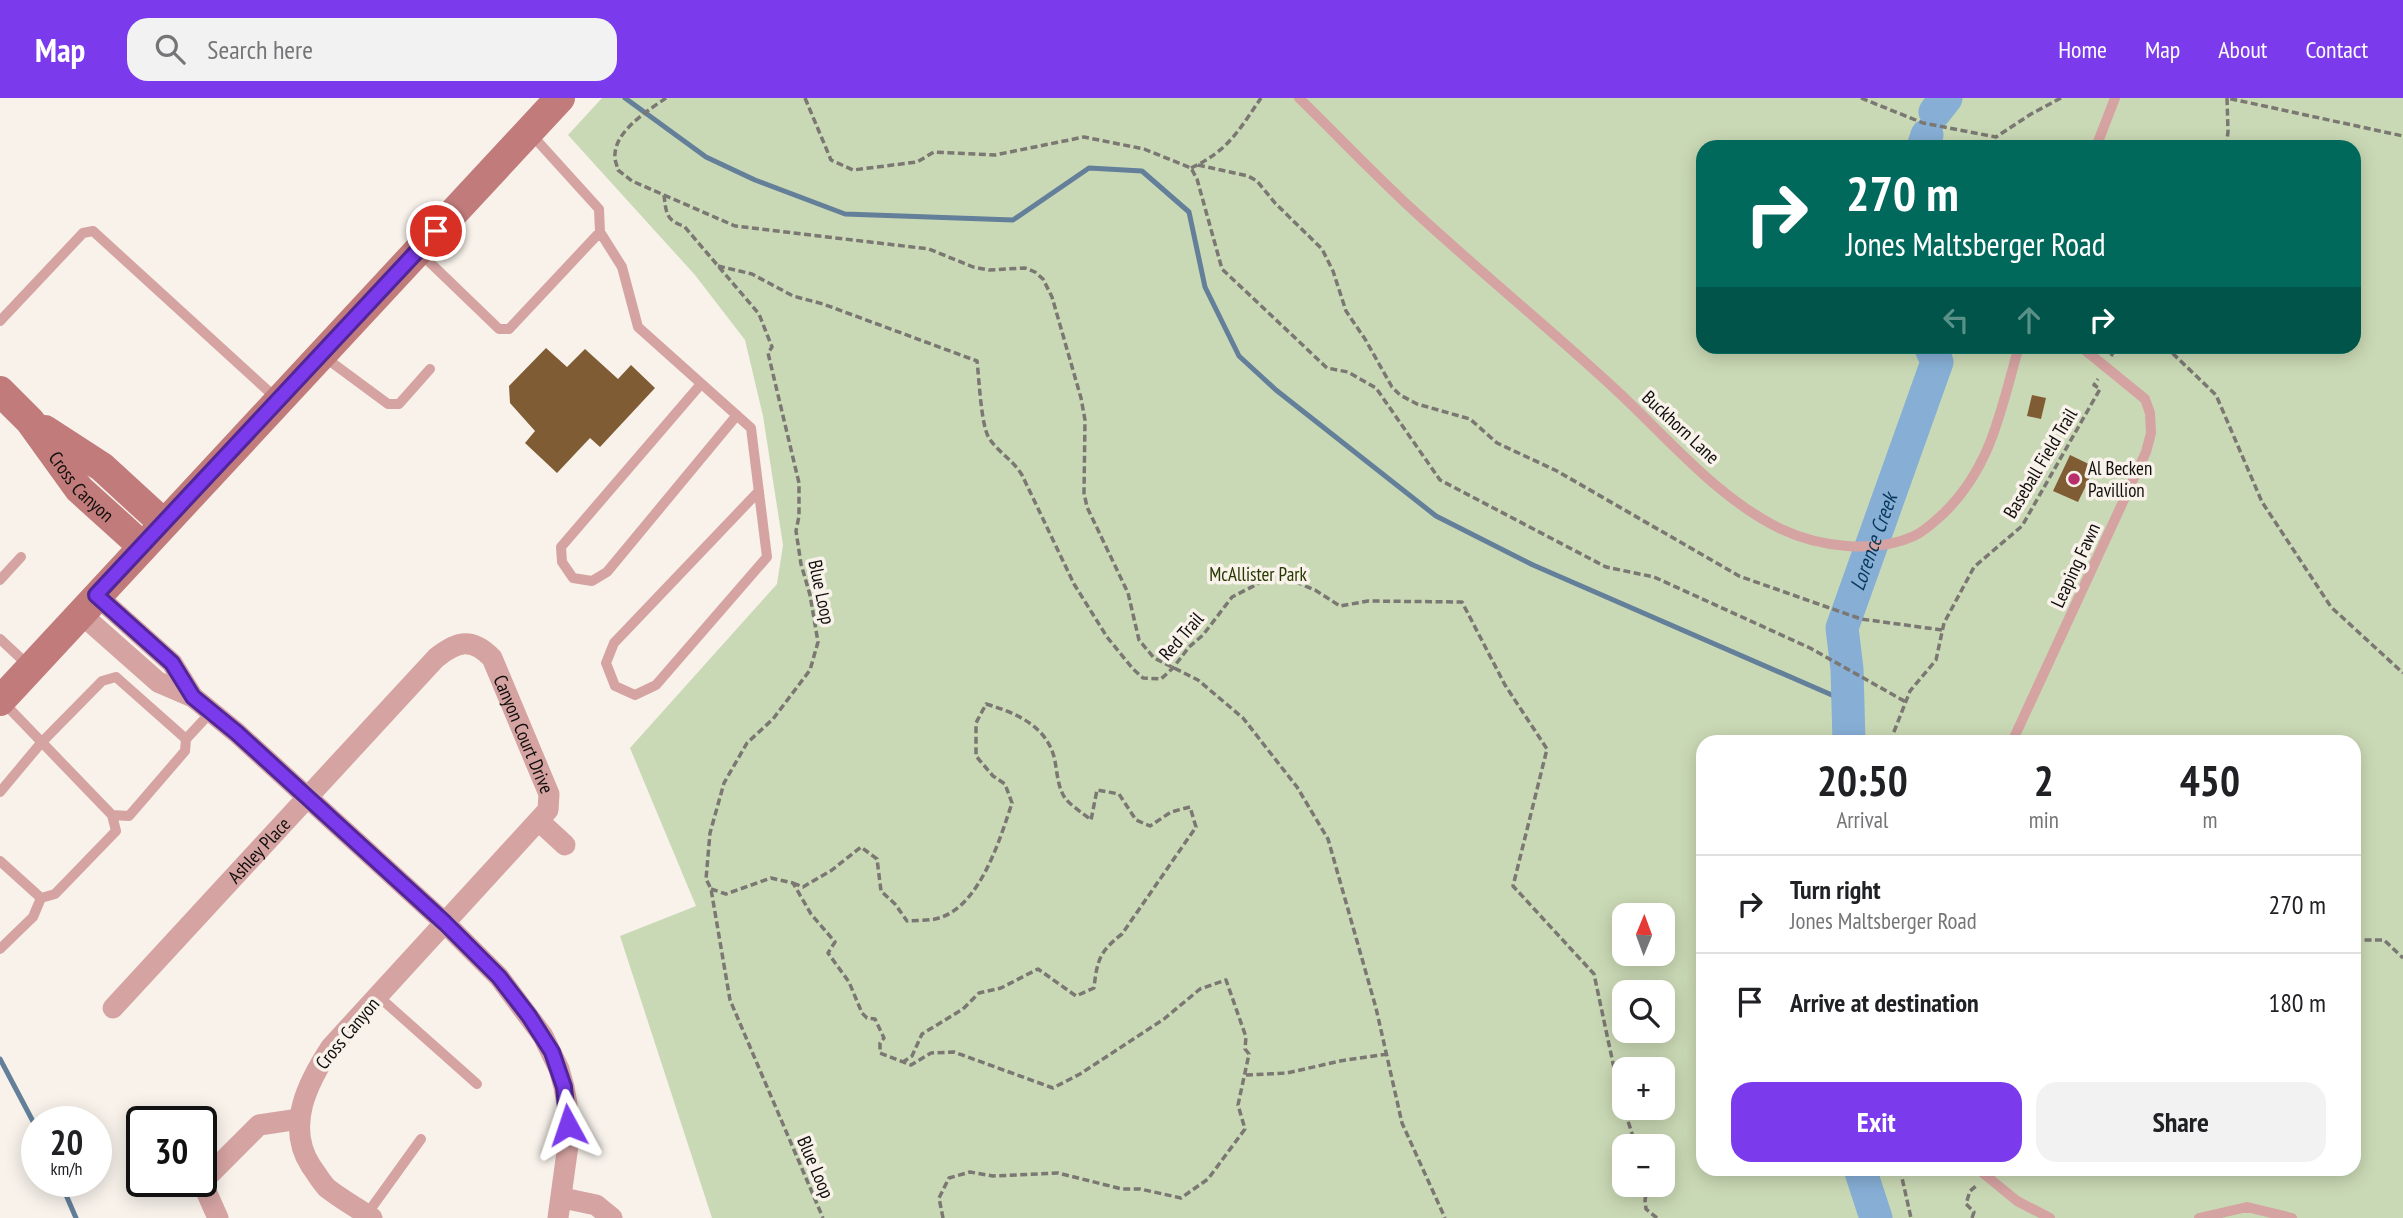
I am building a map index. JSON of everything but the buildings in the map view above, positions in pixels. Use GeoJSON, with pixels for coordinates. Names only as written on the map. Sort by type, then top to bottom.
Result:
{"type":"FeatureCollection","features":[{"type":"Feature","properties":{"kind":"main road"},"geometry":{"type":"LineString","coordinates":[[1,700],[560,98]]}},
{"type":"Feature","properties":{"kind":"main road","name":"Cross Canyon"},"geometry":{"type":"LineString","coordinates":[[0,391],[30,421],[79,489],[142,546]]}},
{"type":"Feature","properties":{"kind":"main road","name":"Cross Canyon"},"geometry":{"type":"LineString","coordinates":[[30,421],[102,467],[163,523]]}},
{"type":"Feature","properties":{"kind":"street"},"geometry":{"type":"LineString","coordinates":[[88,604],[158,682],[193,697],[212,711],[445,923],[499,977],[552,1052],[564,1087],[568,1145],[561,1208],[596,1205],[612,1218]]}},
{"type":"Feature","properties":{"kind":"street","name":"Ashley Place"},"geometry":{"type":"LineString","coordinates":[[113,1008],[436,658],[452,645],[470,643]]}},
{"type":"Feature","properties":{"kind":"street","name":"Canyon Court Drive"},"geometry":{"type":"LineString","coordinates":[[445,923],[548,810],[549,794],[492,658],[482,648],[470,643]]}},
{"type":"Feature","properties":{"kind":"street"},"geometry":{"type":"LineString","coordinates":[[539,821],[565,845]]}},
{"type":"Feature","properties":{"kind":"street","name":"Cross Canyon"},"geometry":{"type":"LineString","coordinates":[[369,1216],[325,1186],[303,1154],[299,1138],[299,1119],[311,1077],[331,1046],[445,923]]}},
{"type":"Feature","properties":{"kind":"street"},"geometry":{"type":"LineString","coordinates":[[218,1218],[202,1182],[259,1125],[299,1119]]}},
{"type":"Feature","properties":{"kind":"lane","name":"Buckhorn Lane"},"geometry":{"type":"LineString","coordinates":[[1299,98],[1413,210],[1614,388],[1732,500],[1769,523],[1812,542],[1838,546],[1889,542],[1914,536],[1934,522],[1977,474],[1991,444],[2017,354]]}},
{"type":"Feature","properties":{"kind":"lane"},"geometry":{"type":"LineString","coordinates":[[2099,140],[2115,98]]}},
{"type":"Feature","properties":{"kind":"lane"},"geometry":{"type":"LineString","coordinates":[[531,130],[598,209],[600,232],[622,267],[638,327],[751,428],[759,491],[767,557],[656,685],[635,695],[615,686],[606,663],[614,643],[759,491]]}},
{"type":"Feature","properties":{"kind":"lane"},"geometry":{"type":"LineString","coordinates":[[0,320],[83,233],[93,231],[278,400]]}},
{"type":"Feature","properties":{"kind":"lane"},"geometry":{"type":"LineString","coordinates":[[418,251],[499,329],[509,329],[600,232]]}},
{"type":"Feature","properties":{"kind":"lane","name":"Leaping Fawn"},"geometry":{"type":"LineString","coordinates":[[2015,735],[2146,452],[2151,433],[2150,413],[2145,399],[2090,354]]}},
{"type":"Feature","properties":{"kind":"lane"},"geometry":{"type":"LineString","coordinates":[[321,355],[393,405],[399,404],[430,369]]}},
{"type":"Feature","properties":{"kind":"lane"},"geometry":{"type":"LineString","coordinates":[[701,384],[561,547],[562,562],[573,578],[592,580],[607,572],[737,415]]}},
{"type":"Feature","properties":{"kind":"lane"},"geometry":{"type":"LineString","coordinates":[[0,580],[21,557]]}},
{"type":"Feature","properties":{"kind":"lane"},"geometry":{"type":"LineString","coordinates":[[0,639],[30,667]]}},
{"type":"Feature","properties":{"kind":"lane"},"geometry":{"type":"LineString","coordinates":[[0,792],[41,743],[102,681],[116,677],[186,739]]}},
{"type":"Feature","properties":{"kind":"lane"},"geometry":{"type":"LineString","coordinates":[[1,700],[112,815],[117,831],[55,894],[41,898]]}},
{"type":"Feature","properties":{"kind":"lane"},"geometry":{"type":"LineString","coordinates":[[112,815],[129,816],[185,751],[186,739],[212,711]]}},
{"type":"Feature","properties":{"kind":"lane"},"geometry":{"type":"LineString","coordinates":[[0,861],[41,898]]}},
{"type":"Feature","properties":{"kind":"lane"},"geometry":{"type":"LineString","coordinates":[[0,949],[33,917],[41,898]]}},
{"type":"Feature","properties":{"kind":"lane"},"geometry":{"type":"LineString","coordinates":[[379,996],[477,1084]]}},
{"type":"Feature","properties":{"kind":"lane"},"geometry":{"type":"LineString","coordinates":[[369,1216],[421,1139]]}},
{"type":"Feature","properties":{"kind":"lane"},"geometry":{"type":"LineString","coordinates":[[1987,1176],[2017,1201],[2050,1218]]}},
{"type":"Feature","properties":{"kind":"lane"},"geometry":{"type":"LineString","coordinates":[[2199,1218],[2248,1208],[2292,1218]]}},
{"type":"Feature","properties":{"kind":"path"},"geometry":{"type":"LineString","coordinates":[[666,98],[621,136],[614,153],[618,170],[632,181],[735,226],[929,249],[973,267],[989,270],[1025,268],[1043,279],[1052,297],[1081,398],[1085,420],[1084,494],[1087,507],[1128,593],[1139,640],[1154,657],[1198,680],[1243,718],[1297,787],[1328,839],[1335,856],[1387,1054],[1402,1123],[1446,1218]]}},
{"type":"Feature","properties":{"kind":"path"},"geometry":{"type":"LineString","coordinates":[[805,98],[831,160],[853,170],[917,162],[934,152],[995,155],[1084,137],[1144,149],[1191,168],[1197,179],[1222,270],[1327,368],[1348,372],[1376,388],[1440,480],[1606,567],[1654,577],[1688,595],[1810,648],[1906,702]]}},
{"type":"Feature","properties":{"kind":"path"},"geometry":{"type":"LineString","coordinates":[[1191,168],[1210,160],[1236,136],[1261,98]]}},
{"type":"Feature","properties":{"kind":"path"},"geometry":{"type":"LineString","coordinates":[[1861,98],[1923,123],[1996,137],[2061,98]]}},
{"type":"Feature","properties":{"kind":"path"},"geometry":{"type":"LineString","coordinates":[[2227,140],[2227,98],[2403,135]]}},
{"type":"Feature","properties":{"kind":"path"},"geometry":{"type":"LineString","coordinates":[[1198,165],[1248,176],[1257,181],[1275,204],[1322,249],[1334,271],[1346,312],[1392,387],[1400,395],[1417,404],[1470,419],[1497,443],[1557,471],[1739,576],[1861,619],[1942,630]]}},
{"type":"Feature","properties":{"kind":"path","name":"Blue Loop"},"geometry":{"type":"LineString","coordinates":[[664,195],[666,215],[674,223],[684,226],[758,314],[772,347],[768,353],[799,483],[796,531],[818,642],[810,670],[773,719],[747,743],[724,783],[710,833],[706,878],[712,889],[730,1000],[823,1218]]}},
{"type":"Feature","properties":{"kind":"path","name":"Red Trail"},"geometry":{"type":"LineString","coordinates":[[718,266],[752,274],[793,296],[823,304],[977,360],[986,434],[997,449],[1015,463],[1074,584],[1107,637],[1143,678],[1161,679],[1232,597],[1277,574],[1315,590],[1340,606],[1368,601],[1462,602],[1505,685],[1547,749],[1513,886],[1594,974],[1620,1096],[1632,1134]]}},
{"type":"Feature","properties":{"kind":"path"},"geometry":{"type":"LineString","coordinates":[[2173,354],[2216,395],[2262,502],[2331,607],[2403,673]]}},
{"type":"Feature","properties":{"kind":"path","name":"Baseball Field Trail"},"geometry":{"type":"LineString","coordinates":[[1893,735],[1910,691],[1936,660],[1944,623],[1974,568],[2022,526],[2100,389],[2094,385],[2099,377]]}},
{"type":"Feature","properties":{"kind":"path"},"geometry":{"type":"LineString","coordinates":[[2398,668],[2403,664]]}},
{"type":"Feature","properties":{"kind":"path"},"geometry":{"type":"LineString","coordinates":[[712,889],[726,894],[771,878],[803,887],[832,870],[861,847],[877,859],[881,891],[907,921],[939,919],[963,905],[997,848],[1012,803],[1005,784],[993,776],[976,755],[976,723],[986,704],[1012,712],[1032,723],[1052,748],[1058,780],[1065,797],[1091,820],[1097,790],[1119,794],[1136,820],[1150,826],[1171,812],[1190,807],[1196,827],[1122,933],[1110,943],[1097,961],[1094,988],[1076,996],[1038,969],[1000,988],[979,993],[963,1009],[922,1034],[912,1056],[903,1062]]}},
{"type":"Feature","properties":{"kind":"path"},"geometry":{"type":"LineString","coordinates":[[793,883],[811,914],[835,942],[828,953],[849,982],[862,1013],[875,1019],[884,1038],[880,1043],[880,1054],[911,1065],[931,1053],[954,1052],[1053,1088],[1080,1074],[1164,1018],[1200,989],[1226,980],[1247,1037],[1245,1049],[1249,1054],[1238,1105],[1245,1129],[1208,1178],[1181,1198],[1140,1189],[1122,1189],[1058,1173],[993,1176],[970,1172],[949,1178],[939,1198],[943,1218]]}},
{"type":"Feature","properties":{"kind":"path"},"geometry":{"type":"LineString","coordinates":[[2361,940],[2384,940],[2403,958]]}},
{"type":"Feature","properties":{"kind":"path"},"geometry":{"type":"LineString","coordinates":[[1245,1075],[1287,1073],[1387,1054]]}},
{"type":"Feature","properties":{"kind":"path"},"geometry":{"type":"LineString","coordinates":[[1902,1176],[1911,1218]]}},
{"type":"Feature","properties":{"kind":"path"},"geometry":{"type":"LineString","coordinates":[[1972,1218],[1974,1212],[1966,1204],[1979,1176]]}},
{"type":"Feature","properties":{"kind":"path"},"geometry":{"type":"LineString","coordinates":[[1645,1197],[1646,1209],[1657,1218]]}},
{"type":"Feature","properties":{"kind":"green space","name":"McAllister Park"},"geometry":{"type":"Polygon","coordinates":[[[602,98],[2403,98],[2403,1218],[712,1218],[620,936],[696,906],[630,748],[777,584],[783,545],[763,416],[745,340],[695,275],[568,135],[602,98]]]}},
{"type":"Feature","properties":{"kind":"waterway"},"geometry":{"type":"LineString","coordinates":[[625,98],[706,157],[755,180],[845,214],[1013,220],[1089,168],[1142,171],[1189,212],[1205,287],[1239,356],[1276,390],[1436,516],[1533,565],[1848,702]]}},
{"type":"Feature","properties":{"kind":"waterway","name":"Lorence Creek"},"geometry":{"type":"LineString","coordinates":[[1935,112],[1946,98]]}},
{"type":"Feature","properties":{"kind":"waterway","name":"Lorence Creek"},"geometry":{"type":"LineString","coordinates":[[1925,140],[1927,135]]}},
{"type":"Feature","properties":{"kind":"waterway","name":"Lorence Creek"},"geometry":{"type":"LineString","coordinates":[[1849,735],[1847,669],[1842,628],[1937,362],[1934,354]]}},
{"type":"Feature","properties":{"kind":"waterway"},"geometry":{"type":"LineString","coordinates":[[0,1059],[25,1106]]}},
{"type":"Feature","properties":{"kind":"waterway","name":"Lorence Creek"},"geometry":{"type":"LineString","coordinates":[[1862,1176],[1876,1218]]}},
{"type":"Feature","properties":{"kind":"waterway"},"geometry":{"type":"LineString","coordinates":[[67,1197],[76,1218]]}},
{"type":"Feature","properties":{"kind":"place","name":"Al Becken Pavillion"},"geometry":{"type":"Point","coordinates":[2074,479]}},
{"type":"Feature","properties":{"kind":"route"},"geometry":{"type":"LineString","coordinates":[[436,231],[96,595],[172,663],[193,697],[237,733],[445,923],[499,977],[552,1052],[564,1087],[568,1125]]}}]}
